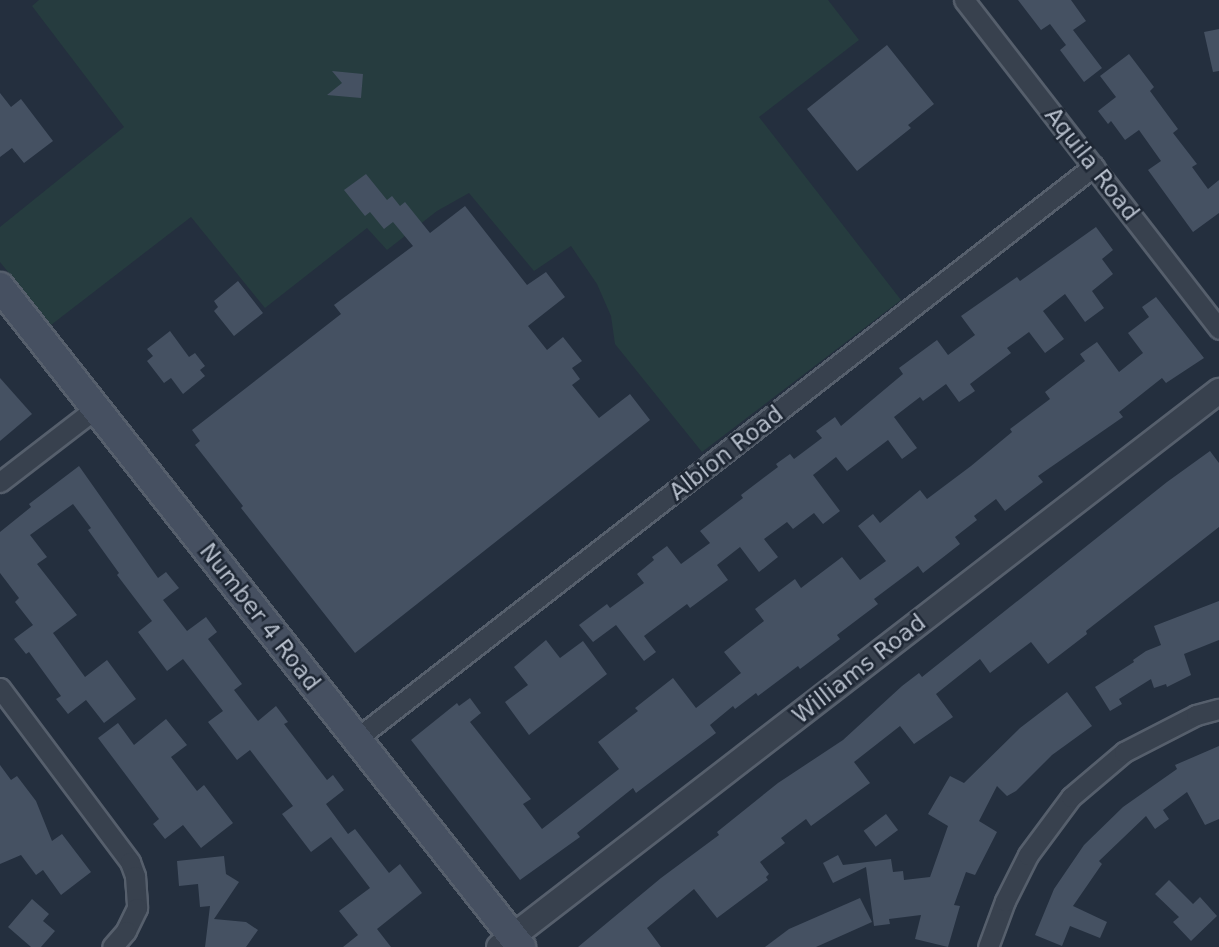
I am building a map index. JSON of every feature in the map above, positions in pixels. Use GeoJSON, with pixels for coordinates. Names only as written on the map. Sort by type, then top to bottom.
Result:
{"type":"FeatureCollection","features":[{"type":"Feature","properties":{"kind":"main road","name":"Number 4 Road"},"geometry":{"type":"LineString","coordinates":[[0,287],[356,739],[511,943]]}},
{"type":"Feature","properties":{"kind":"street","name":"Aquila Road"},"geometry":{"type":"LineString","coordinates":[[964,0],[1219,329]]}},
{"type":"Feature","properties":{"kind":"street","name":"Albion Road"},"geometry":{"type":"LineString","coordinates":[[356,739],[1094,166]]}},
{"type":"Feature","properties":{"kind":"street","name":"Williams Road"},"geometry":{"type":"LineString","coordinates":[[511,943],[1219,391]]}},
{"type":"Feature","properties":{"kind":"street"},"geometry":{"type":"LineString","coordinates":[[0,482],[96,408]]}},
{"type":"Feature","properties":{"kind":"street"},"geometry":{"type":"LineString","coordinates":[[0,688],[130,862],[135,876],[137,908],[126,931],[112,947]]}},
{"type":"Feature","properties":{"kind":"street"},"geometry":{"type":"LineString","coordinates":[[988,947],[1005,901],[1028,855],[1071,797],[1124,752],[1196,715],[1219,709]]}},
{"type":"Feature","properties":{"kind":"green space"},"geometry":{"type":"Polygon","coordinates":[[[39,0],[828,0],[859,40],[759,117],[901,300],[702,452],[615,344],[611,316],[597,284],[571,246],[534,271],[469,193],[437,211],[387,250],[367,228],[265,308],[191,217],[51,325],[0,262],[0,227],[124,127],[32,6],[39,0]]]}},
{"type":"Feature","properties":{"kind":"building"},"geometry":{"type":"Polygon","coordinates":[[[1018,0],[1071,0],[1086,21],[1073,30],[1102,68],[1084,82],[1060,50],[1066,45],[1050,24],[1041,30],[1018,0]]]}},
{"type":"Feature","properties":{"kind":"building"},"geometry":{"type":"Polygon","coordinates":[[[1219,29],[1219,71],[1213,72],[1204,32],[1219,29]]]}},
{"type":"Feature","properties":{"kind":"building"},"geometry":{"type":"Polygon","coordinates":[[[887,45],[934,104],[908,125],[911,128],[857,171],[807,109],[887,45]]]}},
{"type":"Feature","properties":{"kind":"building"},"geometry":{"type":"Polygon","coordinates":[[[1129,54],[1154,87],[1150,91],[1178,129],[1173,133],[1197,164],[1192,167],[1208,189],[1219,180],[1219,213],[1193,232],[1148,170],[1161,161],[1139,130],[1125,140],[1111,121],[1108,124],[1098,111],[1116,97],[1100,76],[1129,54]]]}},
{"type":"Feature","properties":{"kind":"building"},"geometry":{"type":"Polygon","coordinates":[[[332,71],[363,74],[361,98],[327,95],[342,83],[332,71]]]}},
{"type":"Feature","properties":{"kind":"building"},"geometry":{"type":"Polygon","coordinates":[[[0,93],[11,107],[21,99],[53,141],[24,163],[12,148],[0,157],[0,93]]]}},
{"type":"Feature","properties":{"kind":"building"},"geometry":{"type":"Polygon","coordinates":[[[366,174],[387,200],[392,196],[400,206],[405,202],[430,233],[465,206],[527,285],[546,272],[565,297],[528,326],[547,350],[563,337],[582,361],[572,368],[580,379],[572,385],[599,418],[630,394],[650,420],[355,653],[241,508],[243,506],[195,445],[200,441],[192,430],[341,314],[334,305],[413,246],[393,222],[384,229],[370,212],[365,216],[344,190],[366,174]]]}},
{"type":"Feature","properties":{"kind":"building"},"geometry":{"type":"Polygon","coordinates":[[[1096,227],[1113,250],[1102,259],[1113,274],[1092,291],[1104,308],[1085,322],[1065,294],[1043,311],[1064,339],[1045,353],[1029,332],[1007,348],[1011,353],[970,384],[975,391],[959,402],[946,384],[923,401],[920,397],[894,417],[917,448],[902,459],[888,440],[847,471],[836,457],[813,475],[840,511],[823,524],[814,513],[793,529],[787,522],[764,539],[778,557],[759,572],[740,547],[717,565],[728,580],[690,608],[687,604],[644,636],[656,652],[644,661],[616,625],[593,642],[579,625],[607,604],[610,608],[644,583],[637,574],[654,560],[652,557],[667,546],[681,564],[710,543],[700,531],[743,498],[741,495],[778,467],[776,464],[790,454],[794,459],[822,438],[816,431],[835,417],[841,426],[903,374],[899,368],[937,340],[948,355],[975,335],[961,316],[1017,277],[1020,281],[1096,227]]]}},
{"type":"Feature","properties":{"kind":"building"},"geometry":{"type":"Polygon","coordinates":[[[238,281],[263,313],[234,336],[214,311],[218,307],[214,301],[238,281]]]}},
{"type":"Feature","properties":{"kind":"building"},"geometry":{"type":"Polygon","coordinates":[[[1156,297],[1204,358],[1166,383],[1162,378],[1119,412],[1123,417],[1038,476],[1043,482],[1005,511],[996,499],[974,516],[977,520],[955,537],[960,544],[923,573],[918,566],[874,599],[878,604],[837,635],[840,639],[800,669],[798,666],[758,696],[756,693],[735,709],[733,706],[710,725],[716,733],[636,793],[633,788],[577,833],[580,837],[520,880],[411,740],[457,703],[459,706],[470,698],[481,713],[470,722],[531,799],[523,804],[542,829],[619,769],[598,742],[638,711],[635,708],[673,678],[696,708],[741,673],[724,652],[764,621],[755,609],[795,579],[801,588],[842,557],[860,580],[886,561],[858,526],[873,514],[880,523],[920,490],[927,499],[971,466],[1012,432],[1010,429],[1050,399],[1045,392],[1085,361],[1080,354],[1097,342],[1119,372],[1143,353],[1128,333],[1149,317],[1142,307],[1156,297]]]}},
{"type":"Feature","properties":{"kind":"building"},"geometry":{"type":"Polygon","coordinates":[[[170,331],[189,357],[195,353],[205,366],[200,370],[205,376],[183,394],[171,378],[164,383],[147,361],[153,356],[147,349],[170,331]]]}},
{"type":"Feature","properties":{"kind":"building"},"geometry":{"type":"Polygon","coordinates":[[[0,378],[32,414],[0,441],[0,378]]]}},
{"type":"Feature","properties":{"kind":"building"},"geometry":{"type":"Polygon","coordinates":[[[1210,451],[1219,463],[1219,527],[1086,631],[1087,634],[1048,664],[1031,642],[990,673],[980,659],[936,694],[953,717],[914,744],[900,726],[854,762],[870,783],[811,826],[806,819],[781,838],[785,843],[760,862],[769,874],[766,877],[768,880],[717,918],[694,889],[647,928],[661,947],[578,947],[661,878],[719,835],[717,832],[778,783],[843,740],[902,686],[919,673],[922,677],[1167,482],[1210,451]]]}},
{"type":"Feature","properties":{"kind":"building"},"geometry":{"type":"Polygon","coordinates":[[[79,466],[158,578],[166,572],[179,588],[163,600],[187,631],[206,617],[217,632],[208,639],[242,684],[234,690],[258,721],[276,706],[288,722],[284,724],[327,780],[333,775],[344,790],[326,804],[348,834],[355,829],[389,873],[400,864],[422,893],[377,929],[391,947],[343,947],[358,935],[339,911],[370,888],[331,837],[311,852],[282,814],[293,806],[250,750],[237,760],[208,722],[223,711],[183,659],[167,671],[138,632],[152,621],[117,575],[119,573],[73,504],[30,535],[47,557],[37,564],[77,615],[53,633],[85,677],[107,660],[136,699],[104,723],[86,700],[68,714],[56,699],[61,696],[29,652],[26,654],[14,639],[33,625],[15,602],[19,598],[0,573],[0,532],[31,507],[29,504],[79,466]]]}},
{"type":"Feature","properties":{"kind":"building"},"geometry":{"type":"Polygon","coordinates":[[[1219,601],[1219,640],[1184,654],[1191,675],[1167,687],[1166,684],[1154,688],[1151,679],[1119,699],[1122,704],[1110,711],[1095,687],[1146,651],[1161,645],[1154,626],[1219,601]]]}},
{"type":"Feature","properties":{"kind":"building"},"geometry":{"type":"Polygon","coordinates":[[[546,640],[560,658],[583,641],[607,674],[529,735],[505,702],[528,685],[514,667],[546,640]]]}},
{"type":"Feature","properties":{"kind":"building"},"geometry":{"type":"Polygon","coordinates":[[[1067,692],[1092,726],[1052,755],[1016,791],[1007,796],[997,786],[979,821],[997,832],[975,875],[966,872],[954,905],[960,906],[948,947],[915,939],[921,915],[889,919],[890,924],[874,926],[866,867],[833,883],[823,863],[838,855],[843,865],[891,859],[893,872],[903,871],[904,880],[930,877],[948,826],[928,814],[950,776],[964,783],[1020,728],[1067,692]]]}},
{"type":"Feature","properties":{"kind":"building"},"geometry":{"type":"Polygon","coordinates":[[[166,719],[187,745],[171,757],[197,791],[204,785],[233,823],[201,848],[183,825],[165,839],[153,824],[159,819],[98,738],[118,723],[134,745],[166,719]]]}},
{"type":"Feature","properties":{"kind":"building"},"geometry":{"type":"Polygon","coordinates":[[[1219,746],[1219,819],[1205,825],[1187,792],[1163,810],[1169,819],[1155,829],[1146,816],[1099,861],[1102,864],[1073,906],[1107,922],[1100,938],[1070,926],[1062,946],[1035,935],[1054,889],[1084,845],[1123,807],[1177,769],[1175,765],[1219,746]]]}},
{"type":"Feature","properties":{"kind":"building"},"geometry":{"type":"Polygon","coordinates":[[[0,765],[11,780],[17,776],[36,801],[52,841],[62,834],[91,872],[61,895],[43,870],[36,875],[21,855],[0,864],[0,765]]]}},
{"type":"Feature","properties":{"kind":"building"},"geometry":{"type":"Polygon","coordinates":[[[886,814],[898,830],[876,847],[864,831],[886,814]]]}},
{"type":"Feature","properties":{"kind":"building"},"geometry":{"type":"Polygon","coordinates":[[[224,856],[226,874],[239,882],[214,919],[246,922],[258,930],[246,947],[205,947],[210,906],[200,907],[198,884],[179,886],[177,861],[224,856]]]}},
{"type":"Feature","properties":{"kind":"building"},"geometry":{"type":"Polygon","coordinates":[[[1169,880],[1193,904],[1200,897],[1217,916],[1191,941],[1173,922],[1179,917],[1155,894],[1169,880]]]}},
{"type":"Feature","properties":{"kind":"building"},"geometry":{"type":"Polygon","coordinates":[[[860,898],[872,922],[816,947],[765,947],[789,929],[860,898]]]}},
{"type":"Feature","properties":{"kind":"building"},"geometry":{"type":"Polygon","coordinates":[[[32,899],[49,914],[43,921],[55,931],[41,947],[31,947],[8,927],[32,899]]]}}]}
